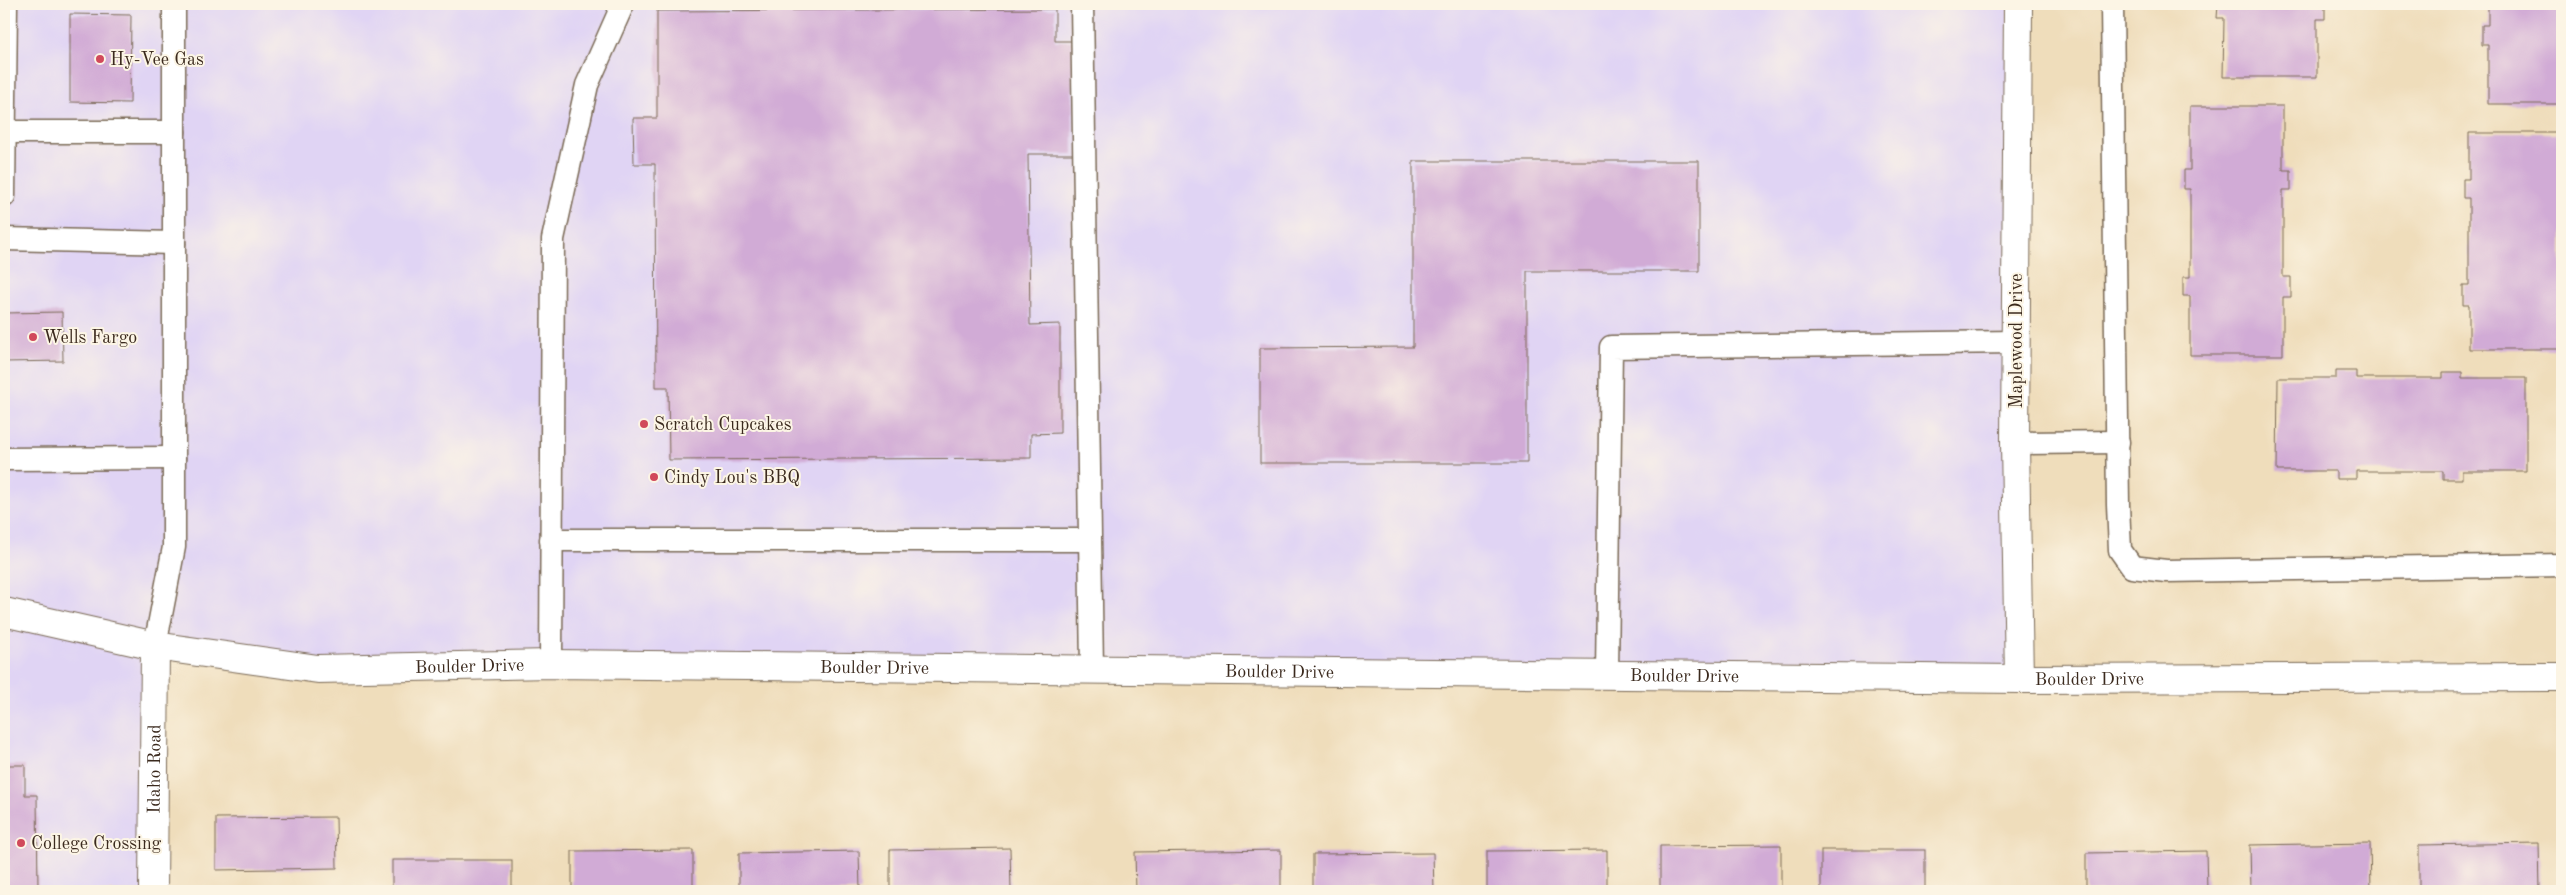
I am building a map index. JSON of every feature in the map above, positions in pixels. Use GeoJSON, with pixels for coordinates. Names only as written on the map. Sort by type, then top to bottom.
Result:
{"type":"FeatureCollection","features":[{"type":"Feature","properties":{"kind":"street","name":"Maplewood Drive"},"geometry":{"type":"LineString","coordinates":[[2018,4],[2015,443],[2019,679]]}},
{"type":"Feature","properties":{"kind":"street","name":"Boulder Drive"},"geometry":{"type":"LineString","coordinates":[[4,612],[155,646],[318,669],[551,664],[2019,679],[2562,678]]}},
{"type":"Feature","properties":{"kind":"street","name":"Idaho Road"},"geometry":{"type":"LineString","coordinates":[[153,891],[155,646]]}},
{"type":"Feature","properties":{"kind":"lane"},"geometry":{"type":"LineString","coordinates":[[4,196],[6,4]]}},
{"type":"Feature","properties":{"kind":"lane"},"geometry":{"type":"LineString","coordinates":[[155,646],[174,547],[174,4]]}},
{"type":"Feature","properties":{"kind":"lane"},"geometry":{"type":"LineString","coordinates":[[551,664],[553,239],[587,85],[623,4]]}},
{"type":"Feature","properties":{"kind":"lane"},"geometry":{"type":"LineString","coordinates":[[1082,4],[1092,670]]}},
{"type":"Feature","properties":{"kind":"lane"},"geometry":{"type":"LineString","coordinates":[[2112,4],[2120,550],[2132,567],[2166,571],[2562,565]]}},
{"type":"Feature","properties":{"kind":"lane"},"geometry":{"type":"LineString","coordinates":[[4,132],[174,132]]}},
{"type":"Feature","properties":{"kind":"lane"},"geometry":{"type":"LineString","coordinates":[[4,239],[174,243]]}},
{"type":"Feature","properties":{"kind":"lane"},"geometry":{"type":"LineString","coordinates":[[1607,674],[1611,347],[2016,342]]}},
{"type":"Feature","properties":{"kind":"lane"},"geometry":{"type":"LineString","coordinates":[[2015,443],[2118,442]]}},
{"type":"Feature","properties":{"kind":"lane"},"geometry":{"type":"LineString","coordinates":[[4,459],[174,458]]}},
{"type":"Feature","properties":{"kind":"lane"},"geometry":{"type":"LineString","coordinates":[[551,540],[1089,540]]}},
{"type":"Feature","properties":{"kind":"shaded area"},"geometry":{"type":"Polygon","coordinates":[[[4,4],[2008,4],[2019,679],[318,669],[156,646],[152,891],[4,891],[4,4]]]}},
{"type":"Feature","properties":{"kind":"building"},"geometry":{"type":"Polygon","coordinates":[[[2218,4],[2325,4],[2325,19],[2317,19],[2317,77],[2223,77],[2224,18],[2217,18],[2218,4]]]}},
{"type":"Feature","properties":{"kind":"building"},"geometry":{"type":"Polygon","coordinates":[[[2488,4],[2562,4],[2562,104],[2488,104],[2488,45],[2482,45],[2482,25],[2488,25],[2488,4]]]}},
{"type":"Feature","properties":{"kind":"building"},"geometry":{"type":"Polygon","coordinates":[[[1055,9],[1055,41],[1072,41],[1073,154],[1028,154],[1030,325],[1060,324],[1060,433],[1031,434],[1031,458],[669,460],[668,387],[656,387],[655,164],[634,164],[633,118],[657,118],[657,11],[1055,9]]]}},
{"type":"Feature","properties":{"kind":"building","name":"Hy-Vee Gas"},"geometry":{"type":"Polygon","coordinates":[[[70,14],[131,15],[130,103],[70,102],[70,14]]]}},
{"type":"Feature","properties":{"kind":"building"},"geometry":{"type":"Polygon","coordinates":[[[2190,106],[2283,106],[2283,170],[2291,170],[2291,190],[2283,190],[2283,277],[2291,277],[2291,297],[2283,297],[2283,355],[2190,355],[2190,296],[2183,296],[2183,277],[2190,277],[2190,189],[2184,189],[2184,170],[2190,170],[2190,106]]]}},
{"type":"Feature","properties":{"kind":"building"},"geometry":{"type":"Polygon","coordinates":[[[2469,133],[2562,133],[2562,349],[2469,349],[2469,305],[2463,305],[2463,285],[2469,285],[2469,198],[2463,198],[2463,179],[2469,179],[2469,133]]]}},
{"type":"Feature","properties":{"kind":"building"},"geometry":{"type":"Polygon","coordinates":[[[1413,161],[1699,161],[1699,271],[1527,271],[1527,463],[1260,463],[1260,348],[1413,347],[1413,161]]]}},
{"type":"Feature","properties":{"kind":"building","name":"Wells Fargo"},"geometry":{"type":"Polygon","coordinates":[[[62,312],[63,361],[4,362],[4,313],[62,312]]]}},
{"type":"Feature","properties":{"kind":"building"},"geometry":{"type":"Polygon","coordinates":[[[2336,371],[2356,371],[2356,378],[2443,378],[2443,372],[2462,372],[2462,378],[2526,378],[2526,471],[2462,471],[2462,479],[2443,479],[2443,471],[2356,471],[2356,479],[2336,479],[2336,471],[2277,471],[2278,378],[2336,378],[2336,371]]]}},
{"type":"Feature","properties":{"kind":"building","name":"College Crossing"},"geometry":{"type":"Polygon","coordinates":[[[4,765],[25,765],[25,795],[37,795],[38,891],[4,891],[4,765]]]}},
{"type":"Feature","properties":{"kind":"building"},"geometry":{"type":"Polygon","coordinates":[[[336,817],[337,868],[216,870],[216,818],[336,817]]]}},
{"type":"Feature","properties":{"kind":"building"},"geometry":{"type":"Polygon","coordinates":[[[2370,843],[2371,891],[2251,891],[2250,845],[2370,843]]]}},
{"type":"Feature","properties":{"kind":"building"},"geometry":{"type":"Polygon","coordinates":[[[2539,843],[2540,891],[2419,891],[2419,845],[2539,843]]]}},
{"type":"Feature","properties":{"kind":"building"},"geometry":{"type":"Polygon","coordinates":[[[1781,845],[1781,891],[1660,891],[1660,846],[1781,845]]]}},
{"type":"Feature","properties":{"kind":"building"},"geometry":{"type":"Polygon","coordinates":[[[1010,848],[1011,891],[890,891],[890,850],[1010,848]]]}},
{"type":"Feature","properties":{"kind":"building"},"geometry":{"type":"Polygon","coordinates":[[[693,850],[693,891],[572,891],[572,851],[693,850]]]}},
{"type":"Feature","properties":{"kind":"building"},"geometry":{"type":"Polygon","coordinates":[[[1281,850],[1281,891],[1136,891],[1135,852],[1281,850]]]}},
{"type":"Feature","properties":{"kind":"building"},"geometry":{"type":"Polygon","coordinates":[[[1607,850],[1607,891],[1487,891],[1487,851],[1607,850]]]}},
{"type":"Feature","properties":{"kind":"building"},"geometry":{"type":"Polygon","coordinates":[[[1821,850],[1925,850],[1925,891],[1821,891],[1821,850]]]}},
{"type":"Feature","properties":{"kind":"building"},"geometry":{"type":"Polygon","coordinates":[[[859,851],[860,891],[739,891],[739,853],[859,851]]]}},
{"type":"Feature","properties":{"kind":"building"},"geometry":{"type":"Polygon","coordinates":[[[2206,851],[2207,891],[2086,891],[2086,853],[2206,851]]]}},
{"type":"Feature","properties":{"kind":"building"},"geometry":{"type":"Polygon","coordinates":[[[1433,853],[1434,891],[1313,891],[1313,854],[1433,853]]]}},
{"type":"Feature","properties":{"kind":"building"},"geometry":{"type":"Polygon","coordinates":[[[392,860],[512,860],[512,891],[392,891],[392,860]]]}},
{"type":"Feature","properties":{"kind":"place","name":"Hy-Vee Gas"},"geometry":{"type":"Point","coordinates":[100,59]}},
{"type":"Feature","properties":{"kind":"place","name":"Wells Fargo"},"geometry":{"type":"Point","coordinates":[33,337]}},
{"type":"Feature","properties":{"kind":"place","name":"Scratch Cupcakes"},"geometry":{"type":"Point","coordinates":[644,424]}},
{"type":"Feature","properties":{"kind":"place","name":"Cindy Lou's BBQ"},"geometry":{"type":"Point","coordinates":[654,477]}},
{"type":"Feature","properties":{"kind":"place","name":"College Crossing"},"geometry":{"type":"Point","coordinates":[21,843]}}]}
